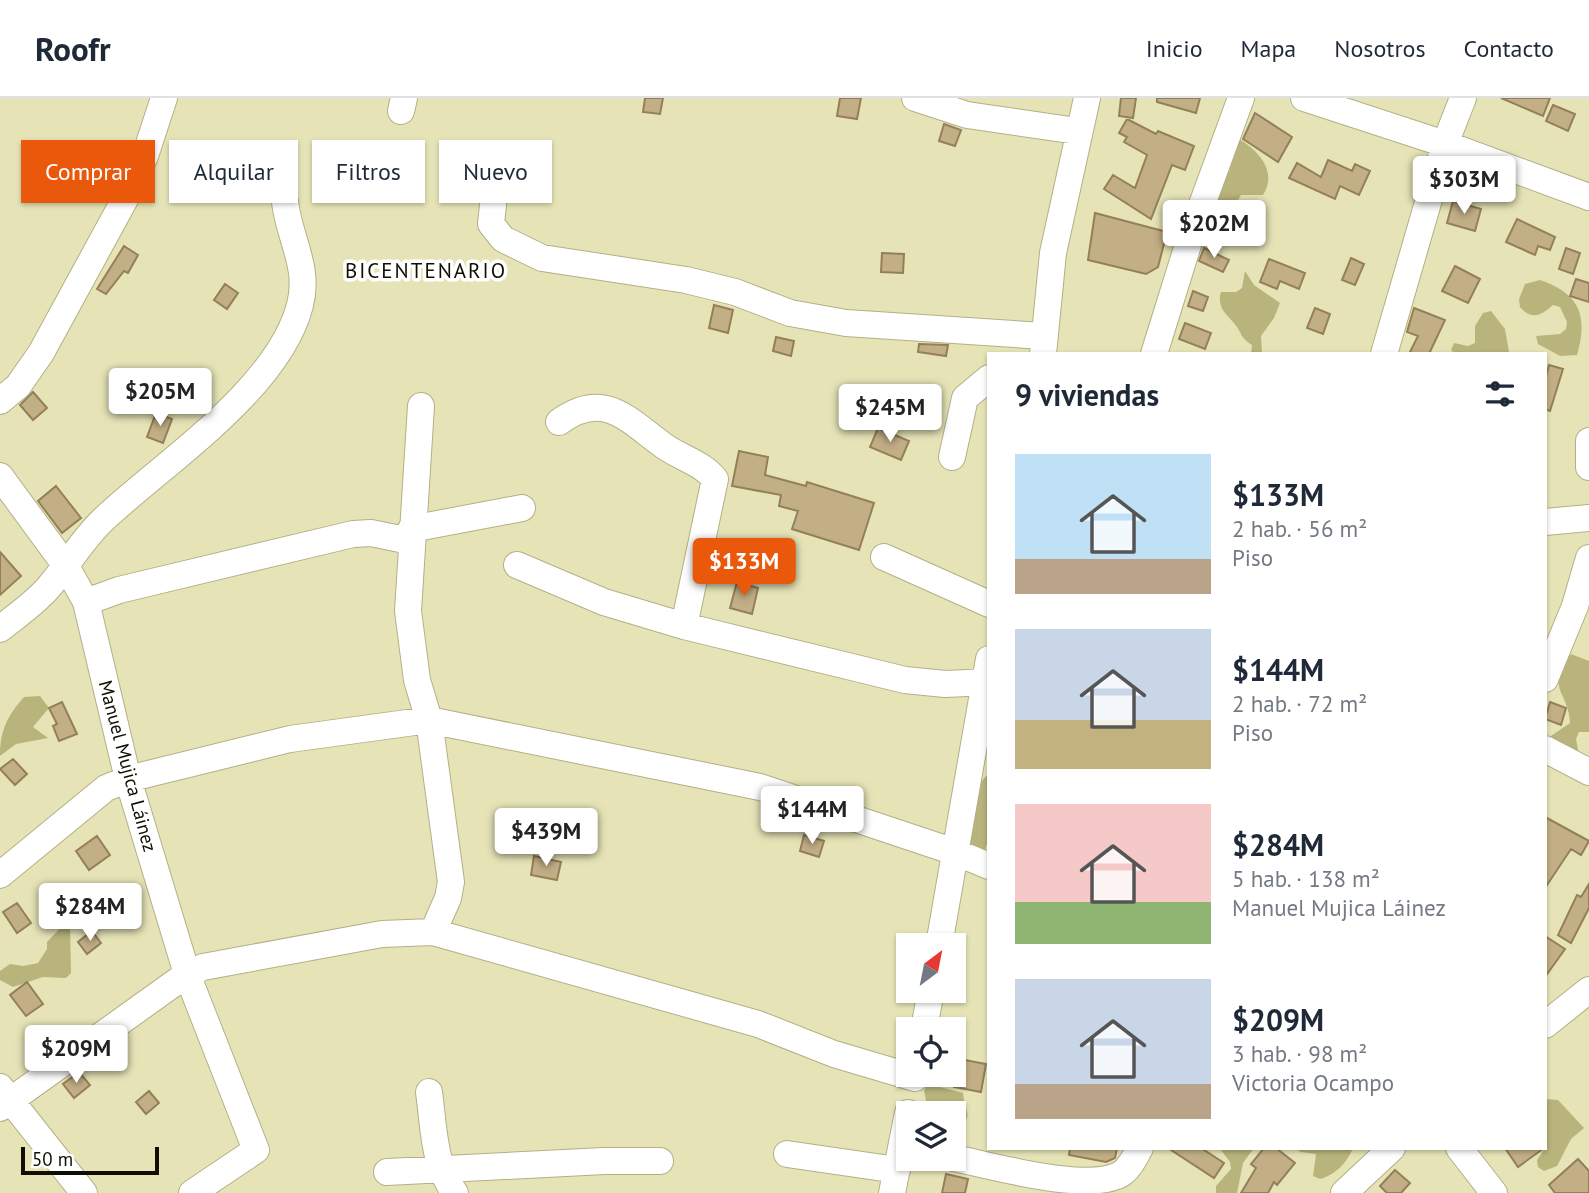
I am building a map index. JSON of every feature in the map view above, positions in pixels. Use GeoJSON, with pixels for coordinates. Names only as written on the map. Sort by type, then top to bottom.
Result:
{"type":"FeatureCollection","features":[{"type":"Feature","properties":{"kind":"street"},"geometry":{"type":"LineString","coordinates":[[0,401],[18,386],[41,353],[112,223],[145,156],[164,98]]}},
{"type":"Feature","properties":{"kind":"street"},"geometry":{"type":"LineString","coordinates":[[915,98],[967,115],[1022,111],[1077,131]]}},
{"type":"Feature","properties":{"kind":"street"},"geometry":{"type":"LineString","coordinates":[[493,203],[491,224],[503,239],[542,258],[687,280],[735,292],[790,313],[846,323],[1044,345],[1053,253],[1077,131],[1087,98]]}},
{"type":"Feature","properties":{"kind":"street"},"geometry":{"type":"LineString","coordinates":[[1155,352],[1192,232],[1241,98]]}},
{"type":"Feature","properties":{"kind":"street"},"geometry":{"type":"LineString","coordinates":[[1304,98],[1445,144],[1589,197]]}},
{"type":"Feature","properties":{"kind":"street"},"geometry":{"type":"LineString","coordinates":[[1385,352],[1445,144],[1463,98]]}},
{"type":"Feature","properties":{"kind":"street"},"geometry":{"type":"LineString","coordinates":[[0,629],[47,590],[105,518],[208,433],[264,369],[288,334],[300,306],[304,277],[285,203]]}},
{"type":"Feature","properties":{"kind":"street"},"geometry":{"type":"LineString","coordinates":[[952,457],[965,398],[987,381]]}},
{"type":"Feature","properties":{"kind":"street"},"geometry":{"type":"LineString","coordinates":[[421,406],[408,611],[417,680],[429,719],[451,882],[448,898],[433,932]]}},
{"type":"Feature","properties":{"kind":"street"},"geometry":{"type":"LineString","coordinates":[[559,422],[576,410],[601,408],[621,414],[665,447],[709,471],[716,479],[684,626]]}},
{"type":"Feature","properties":{"kind":"street"},"geometry":{"type":"LineString","coordinates":[[1589,441],[1589,467]]}},
{"type":"Feature","properties":{"kind":"street","name":"Manuel Mujica Láinez"},"geometry":{"type":"LineString","coordinates":[[0,476],[66,566],[86,602],[128,779],[187,974],[257,1150],[192,1193]]}},
{"type":"Feature","properties":{"kind":"street"},"geometry":{"type":"LineString","coordinates":[[86,602],[119,590],[353,534],[411,535],[522,508]]}},
{"type":"Feature","properties":{"kind":"street"},"geometry":{"type":"LineString","coordinates":[[1547,522],[1589,518]]}},
{"type":"Feature","properties":{"kind":"street"},"geometry":{"type":"LineString","coordinates":[[884,557],[987,603]]}},
{"type":"Feature","properties":{"kind":"street"},"geometry":{"type":"LineString","coordinates":[[1547,674],[1575,606],[1589,558]]}},
{"type":"Feature","properties":{"kind":"street"},"geometry":{"type":"LineString","coordinates":[[517,565],[604,602],[684,626],[905,680],[945,684],[987,674],[941,933]]}},
{"type":"Feature","properties":{"kind":"street"},"geometry":{"type":"LineString","coordinates":[[0,875],[106,788],[128,779],[290,739],[429,719],[760,788],[956,852],[987,865]]}},
{"type":"Feature","properties":{"kind":"street"},"geometry":{"type":"LineString","coordinates":[[1550,757],[1589,772]]}},
{"type":"Feature","properties":{"kind":"street"},"geometry":{"type":"LineString","coordinates":[[84,1193],[3,1098],[187,974],[232,960],[382,934],[433,932],[758,1024],[834,1054],[896,1072]]}},
{"type":"Feature","properties":{"kind":"street"},"geometry":{"type":"LineString","coordinates":[[1547,1023],[1589,990]]}},
{"type":"Feature","properties":{"kind":"street"},"geometry":{"type":"LineString","coordinates":[[429,1092],[441,1169],[456,1193]]}},
{"type":"Feature","properties":{"kind":"street"},"geometry":{"type":"LineString","coordinates":[[1343,1193],[1390,1150]]}},
{"type":"Feature","properties":{"kind":"street"},"geometry":{"type":"LineString","coordinates":[[1461,1150],[1494,1193]]}},
{"type":"Feature","properties":{"kind":"street"},"geometry":{"type":"LineString","coordinates":[[787,1154],[896,1165]]}},
{"type":"Feature","properties":{"kind":"street"},"geometry":{"type":"LineString","coordinates":[[966,1160],[1072,1182],[1104,1181],[1121,1174],[1137,1155]]}},
{"type":"Feature","properties":{"kind":"street"},"geometry":{"type":"LineString","coordinates":[[387,1172],[660,1161]]}},
{"type":"Feature","properties":{"kind":"shaded area"},"geometry":{"type":"Polygon","coordinates":[[[1239,139],[1264,163],[1267,186],[1263,195],[1241,195],[1229,215],[1222,218],[1210,207],[1219,180],[1230,170],[1225,156],[1239,139]]]}},
{"type":"Feature","properties":{"kind":"shaded area"},"geometry":{"type":"Polygon","coordinates":[[[1245,271],[1254,285],[1280,303],[1274,318],[1261,336],[1262,352],[1251,352],[1252,345],[1246,341],[1220,303],[1221,292],[1236,292],[1242,288],[1245,271]]]}},
{"type":"Feature","properties":{"kind":"shaded area"},"geometry":{"type":"Polygon","coordinates":[[[1540,280],[1563,291],[1577,307],[1582,328],[1577,355],[1560,356],[1538,344],[1536,336],[1560,334],[1566,329],[1567,322],[1560,307],[1553,305],[1541,314],[1533,315],[1520,307],[1519,299],[1525,284],[1540,280]]]}},
{"type":"Feature","properties":{"kind":"shaded area"},"geometry":{"type":"Polygon","coordinates":[[[1491,311],[1505,329],[1509,352],[1453,352],[1451,350],[1454,343],[1468,346],[1475,343],[1475,326],[1483,313],[1491,311]]]}},
{"type":"Feature","properties":{"kind":"shaded area"},"geometry":{"type":"Polygon","coordinates":[[[1571,654],[1589,661],[1589,732],[1579,732],[1576,739],[1579,755],[1547,741],[1570,723],[1559,683],[1563,665],[1571,654]]]}},
{"type":"Feature","properties":{"kind":"shaded area"},"geometry":{"type":"Polygon","coordinates":[[[40,696],[49,708],[33,727],[48,738],[16,744],[0,756],[3,731],[13,711],[24,697],[40,696]]]}},
{"type":"Feature","properties":{"kind":"shaded area"},"geometry":{"type":"Polygon","coordinates":[[[987,775],[987,844],[984,854],[965,846],[977,786],[987,775]]]}},
{"type":"Feature","properties":{"kind":"shaded area"},"geometry":{"type":"Polygon","coordinates":[[[70,924],[71,973],[66,978],[43,977],[13,987],[0,980],[0,971],[10,964],[23,966],[38,963],[47,949],[47,942],[63,925],[70,924]]]}},
{"type":"Feature","properties":{"kind":"shaded area"},"geometry":{"type":"Polygon","coordinates":[[[926,1087],[940,1087],[963,1093],[965,1101],[926,1101],[924,1091],[926,1087]]]}},
{"type":"Feature","properties":{"kind":"shaded area"},"geometry":{"type":"Polygon","coordinates":[[[1547,1099],[1558,1100],[1584,1128],[1571,1139],[1557,1166],[1544,1171],[1538,1167],[1537,1160],[1544,1150],[1547,1150],[1547,1099]]]}},
{"type":"Feature","properties":{"kind":"shaded area"},"geometry":{"type":"Polygon","coordinates":[[[1221,1150],[1253,1150],[1243,1163],[1237,1193],[1216,1193],[1216,1186],[1231,1169],[1230,1162],[1221,1150]]]}},
{"type":"Feature","properties":{"kind":"shaded area"},"geometry":{"type":"Polygon","coordinates":[[[1298,1150],[1352,1150],[1341,1167],[1320,1179],[1313,1176],[1316,1154],[1298,1150]]]}},
{"type":"Feature","properties":{"kind":"building"},"geometry":{"type":"Polygon","coordinates":[[[645,98],[663,98],[660,114],[643,112],[645,98]]]}},
{"type":"Feature","properties":{"kind":"building"},"geometry":{"type":"Polygon","coordinates":[[[840,98],[861,98],[857,119],[837,116],[840,98]]]}},
{"type":"Feature","properties":{"kind":"building"},"geometry":{"type":"Polygon","coordinates":[[[1121,98],[1136,98],[1133,118],[1119,116],[1121,98]]]}},
{"type":"Feature","properties":{"kind":"building"},"geometry":{"type":"Polygon","coordinates":[[[1157,98],[1200,98],[1196,113],[1157,102],[1157,98]]]}},
{"type":"Feature","properties":{"kind":"building"},"geometry":{"type":"Polygon","coordinates":[[[1501,98],[1550,98],[1543,116],[1501,98]]]}},
{"type":"Feature","properties":{"kind":"building"},"geometry":{"type":"Polygon","coordinates":[[[1553,105],[1575,114],[1568,131],[1546,121],[1553,105]]]}},
{"type":"Feature","properties":{"kind":"building"},"geometry":{"type":"Polygon","coordinates":[[[1255,113],[1292,137],[1278,162],[1243,139],[1255,113]]]}},
{"type":"Feature","properties":{"kind":"building"},"geometry":{"type":"Polygon","coordinates":[[[1127,119],[1156,134],[1158,131],[1194,146],[1185,170],[1172,165],[1151,219],[1104,189],[1113,175],[1135,188],[1147,155],[1124,142],[1127,137],[1119,133],[1127,119]]]}},
{"type":"Feature","properties":{"kind":"building"},"geometry":{"type":"Polygon","coordinates":[[[944,124],[961,130],[955,146],[939,141],[944,124]]]}},
{"type":"Feature","properties":{"kind":"building"},"geometry":{"type":"Polygon","coordinates":[[[1328,160],[1352,171],[1355,164],[1370,171],[1359,195],[1340,186],[1335,199],[1289,178],[1297,163],[1321,177],[1328,160]]]}},
{"type":"Feature","properties":{"kind":"building"},"geometry":{"type":"Polygon","coordinates":[[[1453,201],[1481,209],[1475,231],[1447,223],[1453,201]]]}},
{"type":"Feature","properties":{"kind":"building"},"geometry":{"type":"Polygon","coordinates":[[[1095,213],[1167,232],[1158,267],[1146,274],[1088,260],[1095,213]]]}},
{"type":"Feature","properties":{"kind":"building"},"geometry":{"type":"Polygon","coordinates":[[[1517,219],[1555,237],[1550,250],[1538,246],[1535,255],[1506,242],[1517,219]]]}},
{"type":"Feature","properties":{"kind":"building"},"geometry":{"type":"Polygon","coordinates":[[[124,246],[138,255],[128,273],[124,271],[106,294],[97,289],[124,246]]]}},
{"type":"Feature","properties":{"kind":"building"},"geometry":{"type":"Polygon","coordinates":[[[1204,248],[1229,260],[1223,272],[1199,261],[1204,248]]]}},
{"type":"Feature","properties":{"kind":"building"},"geometry":{"type":"Polygon","coordinates":[[[1566,248],[1580,253],[1573,274],[1559,269],[1566,248]]]}},
{"type":"Feature","properties":{"kind":"building"},"geometry":{"type":"Polygon","coordinates":[[[882,253],[904,254],[903,273],[881,272],[882,253]]]}},
{"type":"Feature","properties":{"kind":"building"},"geometry":{"type":"Polygon","coordinates":[[[1351,258],[1364,264],[1355,285],[1342,280],[1351,258]]]}},
{"type":"Feature","properties":{"kind":"building"},"geometry":{"type":"Polygon","coordinates":[[[1269,259],[1305,273],[1299,289],[1280,281],[1277,289],[1260,282],[1269,259]]]}},
{"type":"Feature","properties":{"kind":"building"},"geometry":{"type":"Polygon","coordinates":[[[1455,266],[1480,279],[1468,303],[1442,291],[1455,266]]]}},
{"type":"Feature","properties":{"kind":"building"},"geometry":{"type":"Polygon","coordinates":[[[1576,279],[1589,283],[1589,302],[1570,296],[1576,279]]]}},
{"type":"Feature","properties":{"kind":"building"},"geometry":{"type":"Polygon","coordinates":[[[225,284],[238,293],[227,309],[214,300],[225,284]]]}},
{"type":"Feature","properties":{"kind":"building"},"geometry":{"type":"Polygon","coordinates":[[[1193,291],[1208,297],[1203,311],[1188,306],[1193,291]]]}},
{"type":"Feature","properties":{"kind":"building"},"geometry":{"type":"Polygon","coordinates":[[[714,305],[733,310],[728,333],[709,328],[714,305]]]}},
{"type":"Feature","properties":{"kind":"building"},"geometry":{"type":"Polygon","coordinates":[[[1315,308],[1330,314],[1323,334],[1307,328],[1315,308]]]}},
{"type":"Feature","properties":{"kind":"building"},"geometry":{"type":"Polygon","coordinates":[[[1414,308],[1445,320],[1430,352],[1410,352],[1418,336],[1407,332],[1414,308]]]}},
{"type":"Feature","properties":{"kind":"building"},"geometry":{"type":"Polygon","coordinates":[[[1185,323],[1211,333],[1205,349],[1179,339],[1185,323]]]}},
{"type":"Feature","properties":{"kind":"building"},"geometry":{"type":"Polygon","coordinates":[[[776,337],[794,341],[791,356],[773,351],[776,337]]]}},
{"type":"Feature","properties":{"kind":"building"},"geometry":{"type":"Polygon","coordinates":[[[919,344],[948,345],[946,356],[918,352],[919,344]]]}},
{"type":"Feature","properties":{"kind":"building"},"geometry":{"type":"Polygon","coordinates":[[[1549,365],[1563,369],[1550,411],[1547,410],[1549,365]]]}},
{"type":"Feature","properties":{"kind":"building"},"geometry":{"type":"Polygon","coordinates":[[[33,392],[47,408],[33,420],[20,405],[33,392]]]}},
{"type":"Feature","properties":{"kind":"building"},"geometry":{"type":"Polygon","coordinates":[[[156,413],[172,419],[163,443],[147,437],[156,413]]]}},
{"type":"Feature","properties":{"kind":"building"},"geometry":{"type":"Polygon","coordinates":[[[878,428],[909,441],[901,460],[870,447],[878,428]]]}},
{"type":"Feature","properties":{"kind":"building"},"geometry":{"type":"Polygon","coordinates":[[[739,451],[768,457],[765,475],[806,486],[807,482],[874,503],[859,550],[792,529],[798,511],[779,506],[781,495],[732,486],[739,451]]]}},
{"type":"Feature","properties":{"kind":"building"},"geometry":{"type":"Polygon","coordinates":[[[56,486],[81,518],[62,533],[38,501],[56,486]]]}},
{"type":"Feature","properties":{"kind":"building"},"geometry":{"type":"Polygon","coordinates":[[[0,552],[21,576],[0,595],[0,552]]]}},
{"type":"Feature","properties":{"kind":"building"},"geometry":{"type":"Polygon","coordinates":[[[737,582],[758,588],[752,614],[730,608],[737,582]]]}},
{"type":"Feature","properties":{"kind":"building"},"geometry":{"type":"Polygon","coordinates":[[[62,702],[77,734],[59,741],[53,726],[57,724],[49,708],[62,702]]]}},
{"type":"Feature","properties":{"kind":"building"},"geometry":{"type":"Polygon","coordinates":[[[1550,702],[1566,708],[1561,725],[1547,720],[1550,702]]]}},
{"type":"Feature","properties":{"kind":"building"},"geometry":{"type":"Polygon","coordinates":[[[13,759],[27,774],[15,785],[0,769],[13,759]]]}},
{"type":"Feature","properties":{"kind":"building"},"geometry":{"type":"Polygon","coordinates":[[[1547,818],[1589,841],[1581,855],[1571,849],[1547,885],[1547,818]]]}},
{"type":"Feature","properties":{"kind":"building"},"geometry":{"type":"Polygon","coordinates":[[[804,835],[824,841],[819,857],[800,851],[804,835]]]}},
{"type":"Feature","properties":{"kind":"building"},"geometry":{"type":"Polygon","coordinates":[[[97,836],[110,855],[89,870],[76,851],[97,836]]]}},
{"type":"Feature","properties":{"kind":"building"},"geometry":{"type":"Polygon","coordinates":[[[534,856],[561,862],[557,880],[531,875],[534,856]]]}},
{"type":"Feature","properties":{"kind":"building"},"geometry":{"type":"Polygon","coordinates":[[[1589,884],[1589,908],[1571,943],[1558,935],[1577,895],[1581,897],[1589,884]]]}},
{"type":"Feature","properties":{"kind":"building"},"geometry":{"type":"Polygon","coordinates":[[[17,903],[31,923],[17,933],[3,912],[17,903]]]}},
{"type":"Feature","properties":{"kind":"building"},"geometry":{"type":"Polygon","coordinates":[[[92,931],[101,943],[87,954],[78,942],[92,931]]]}},
{"type":"Feature","properties":{"kind":"building"},"geometry":{"type":"Polygon","coordinates":[[[1547,937],[1565,949],[1547,974],[1547,937]]]}},
{"type":"Feature","properties":{"kind":"building"},"geometry":{"type":"Polygon","coordinates":[[[27,982],[43,1004],[26,1016],[10,995],[27,982]]]}},
{"type":"Feature","properties":{"kind":"building"},"geometry":{"type":"Polygon","coordinates":[[[966,1060],[986,1064],[981,1092],[954,1087],[966,1087],[966,1060]]]}},
{"type":"Feature","properties":{"kind":"building"},"geometry":{"type":"Polygon","coordinates":[[[79,1072],[90,1085],[74,1098],[63,1084],[79,1072]]]}},
{"type":"Feature","properties":{"kind":"building"},"geometry":{"type":"Polygon","coordinates":[[[149,1091],[159,1103],[146,1114],[136,1102],[149,1091]]]}},
{"type":"Feature","properties":{"kind":"building"},"geometry":{"type":"Polygon","coordinates":[[[1070,1150],[1117,1150],[1115,1158],[1106,1162],[1069,1155],[1070,1150]]]}},
{"type":"Feature","properties":{"kind":"building"},"geometry":{"type":"Polygon","coordinates":[[[1171,1150],[1204,1150],[1224,1163],[1214,1178],[1171,1150]]]}},
{"type":"Feature","properties":{"kind":"building"},"geometry":{"type":"Polygon","coordinates":[[[1262,1150],[1279,1150],[1295,1163],[1277,1185],[1274,1182],[1268,1193],[1241,1193],[1256,1168],[1251,1164],[1262,1150]]]}},
{"type":"Feature","properties":{"kind":"building"},"geometry":{"type":"Polygon","coordinates":[[[1506,1150],[1541,1150],[1518,1167],[1506,1150]]]}},
{"type":"Feature","properties":{"kind":"building"},"geometry":{"type":"Polygon","coordinates":[[[1578,1159],[1589,1171],[1589,1193],[1555,1193],[1549,1185],[1578,1159]]]}},
{"type":"Feature","properties":{"kind":"building"},"geometry":{"type":"Polygon","coordinates":[[[1395,1170],[1410,1183],[1401,1193],[1387,1193],[1380,1186],[1395,1170]]]}},
{"type":"Feature","properties":{"kind":"building"},"geometry":{"type":"Polygon","coordinates":[[[946,1174],[968,1179],[965,1193],[942,1193],[946,1174]]]}},
{"type":"Feature","properties":{"kind":"district","name":"BICENTENARIO"},"geometry":{"type":"Point","coordinates":[426,270]}}]}
